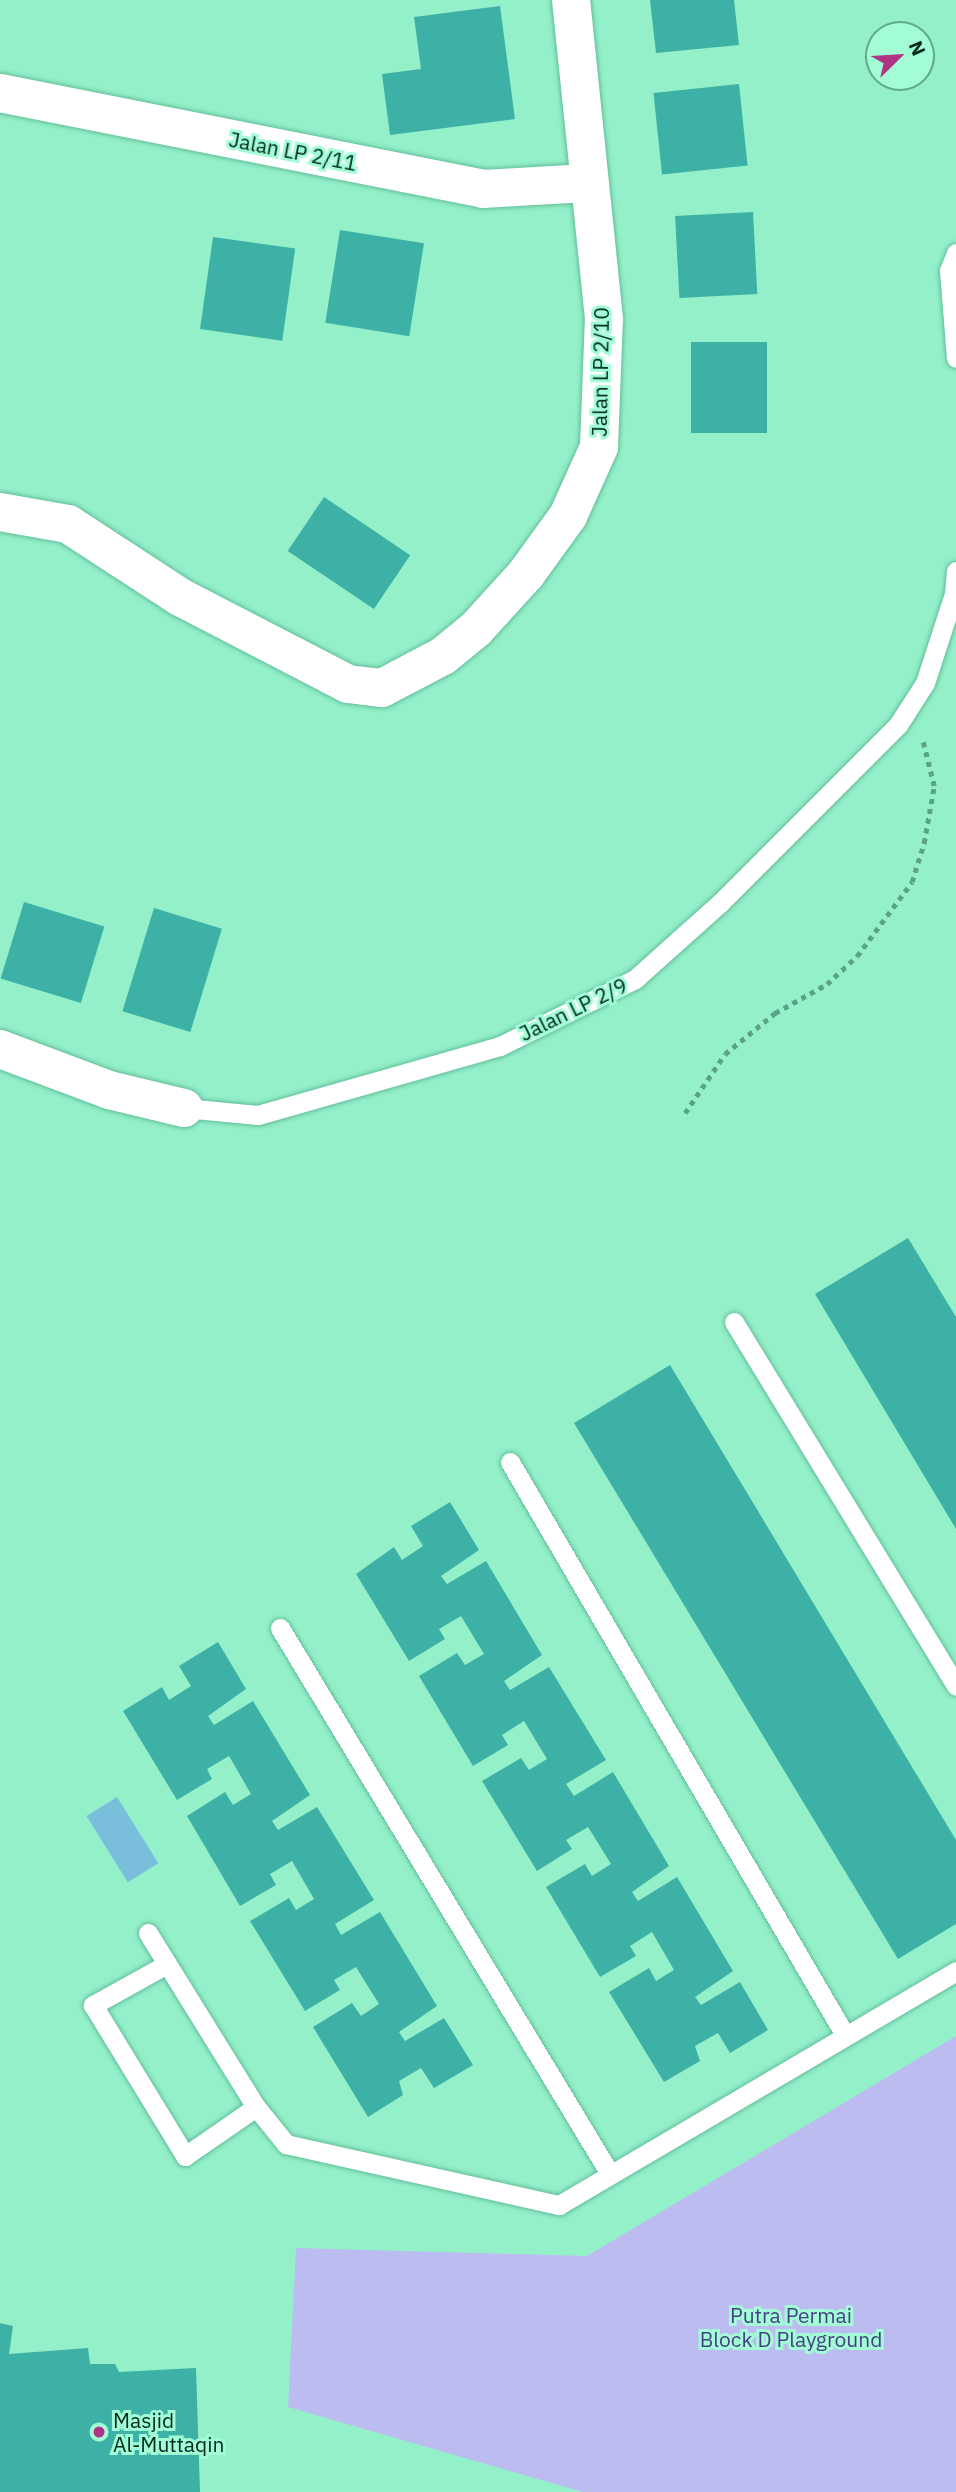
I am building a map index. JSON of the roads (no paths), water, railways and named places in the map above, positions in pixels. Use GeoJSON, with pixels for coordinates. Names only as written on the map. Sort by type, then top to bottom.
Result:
{"type":"FeatureCollection","features":[{"type":"Feature","properties":{"kind":"street","name":"Jalan LP 2/10"},"geometry":{"type":"LineString","coordinates":[[0,512],[68,524],[180,597],[348,684],[382,688],[409,676],[476,629],[526,574],[568,516],[599,447],[604,318],[587,183],[571,0]]}},
{"type":"Feature","properties":{"kind":"street","name":"Jalan LP 2/11"},"geometry":{"type":"LineString","coordinates":[[0,93],[483,189],[587,183]]}},
{"type":"Feature","properties":{"kind":"street","name":"Jalan LP 2/9"},"geometry":{"type":"LineString","coordinates":[[0,1049],[109,1090],[184,1108]]}},
{"type":"Feature","properties":{"kind":"lane"},"geometry":{"type":"LineString","coordinates":[[956,253],[949,270],[956,358]]}},
{"type":"Feature","properties":{"kind":"lane","name":"Jalan LP 2/9"},"geometry":{"type":"LineString","coordinates":[[184,1108],[258,1115],[500,1046],[635,979],[720,903],[905,714],[925,683],[954,594],[956,571]]}},
{"type":"Feature","properties":{"kind":"lane"},"geometry":{"type":"LineString","coordinates":[[734,1322],[956,1686]]}},
{"type":"Feature","properties":{"kind":"lane"},"geometry":{"type":"LineString","coordinates":[[510,1462],[845,2035]]}},
{"type":"Feature","properties":{"kind":"lane"},"geometry":{"type":"LineString","coordinates":[[280,1629],[610,2174]]}},
{"type":"Feature","properties":{"kind":"lane"},"geometry":{"type":"LineString","coordinates":[[148,1933],[256,2108],[286,2144],[559,2205],[956,1971]]}},
{"type":"Feature","properties":{"kind":"lane"},"geometry":{"type":"LineString","coordinates":[[167,1964],[93,2005],[185,2156],[256,2108]]}},
{"type":"Feature","properties":{"kind":"place","name":"Masjid Al-Muttaqin"},"geometry":{"type":"Point","coordinates":[99,2432]}},
{"type":"Feature","properties":{"kind":"park label","name":"Putra Permai Block D Playground"},"geometry":{"type":"Point","coordinates":[791,2327]}}]}
